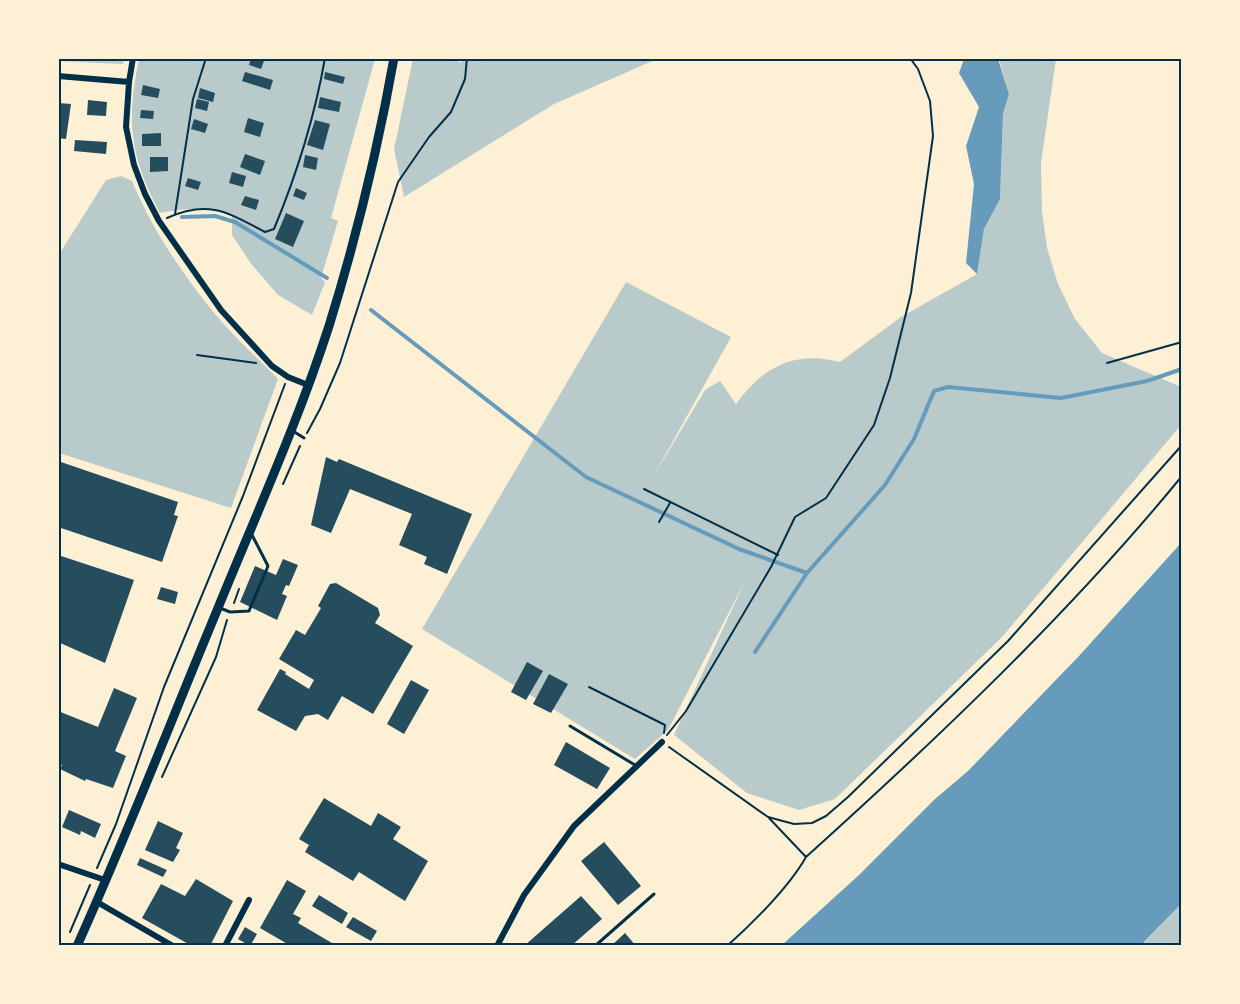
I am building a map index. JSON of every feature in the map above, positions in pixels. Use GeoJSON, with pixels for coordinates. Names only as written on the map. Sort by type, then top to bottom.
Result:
{"type":"FeatureCollection","features":[{"type":"Feature","properties":{"kind":"main road"},"geometry":{"type":"LineString","coordinates":[[77,945],[97,902],[250,532],[308,385],[329,325],[357,222],[385,108],[394,58]]}},
{"type":"Feature","properties":{"kind":"street"},"geometry":{"type":"LineString","coordinates":[[133,58],[126,128],[134,165],[159,221],[221,310],[272,366],[288,377],[308,385]]}},
{"type":"Feature","properties":{"kind":"street"},"geometry":{"type":"LineString","coordinates":[[58,76],[129,82]]}},
{"type":"Feature","properties":{"kind":"street"},"geometry":{"type":"LineString","coordinates":[[497,945],[524,895],[574,826],[662,742]]}},
{"type":"Feature","properties":{"kind":"street"},"geometry":{"type":"LineString","coordinates":[[58,864],[105,880]]}},
{"type":"Feature","properties":{"kind":"street"},"geometry":{"type":"LineString","coordinates":[[225,945],[249,900]]}},
{"type":"Feature","properties":{"kind":"street"},"geometry":{"type":"LineString","coordinates":[[97,902],[173,945]]}},
{"type":"Feature","properties":{"kind":"lane"},"geometry":{"type":"LineString","coordinates":[[291,430],[304,438]]}},
{"type":"Feature","properties":{"kind":"lane"},"geometry":{"type":"LineString","coordinates":[[218,607],[230,612],[249,611],[268,566],[250,532]]}},
{"type":"Feature","properties":{"kind":"lane"},"geometry":{"type":"LineString","coordinates":[[570,726],[637,766]]}},
{"type":"Feature","properties":{"kind":"lane"},"geometry":{"type":"LineString","coordinates":[[595,945],[654,894]]}},
{"type":"Feature","properties":{"kind":"path"},"geometry":{"type":"LineString","coordinates":[[175,214],[193,99],[206,58]]}},
{"type":"Feature","properties":{"kind":"path"},"geometry":{"type":"LineString","coordinates":[[159,221],[175,214],[206,208],[228,213],[265,232],[274,229],[289,192],[320,89],[325,58]]}},
{"type":"Feature","properties":{"kind":"path"},"geometry":{"type":"LineString","coordinates":[[347,344],[398,182],[429,137],[451,111],[465,79],[467,58]]}},
{"type":"Feature","properties":{"kind":"path"},"geometry":{"type":"LineString","coordinates":[[662,742],[686,711],[776,559],[795,517],[826,498],[874,425],[890,378],[911,293],[933,136],[930,101],[918,69],[910,58]]}},
{"type":"Feature","properties":{"kind":"path"},"geometry":{"type":"LineString","coordinates":[[1107,363],[1182,342]]}},
{"type":"Feature","properties":{"kind":"path"},"geometry":{"type":"LineString","coordinates":[[197,355],[272,366]]}},
{"type":"Feature","properties":{"kind":"path"},"geometry":{"type":"LineString","coordinates":[[69,936],[116,824],[164,687],[288,377]]}},
{"type":"Feature","properties":{"kind":"path"},"geometry":{"type":"LineString","coordinates":[[768,817],[794,824],[812,823],[826,816],[849,797],[1008,641],[1182,445]]}},
{"type":"Feature","properties":{"kind":"path"},"geometry":{"type":"LineString","coordinates":[[727,945],[741,934],[798,872],[806,857],[891,781],[1041,633],[1146,519],[1182,476]]}},
{"type":"Feature","properties":{"kind":"path"},"geometry":{"type":"LineString","coordinates":[[644,489],[778,555]]}},
{"type":"Feature","properties":{"kind":"path"},"geometry":{"type":"LineString","coordinates":[[659,522],[670,503]]}},
{"type":"Feature","properties":{"kind":"path"},"geometry":{"type":"LineString","coordinates":[[162,778],[216,657],[223,630],[242,582]]}},
{"type":"Feature","properties":{"kind":"path"},"geometry":{"type":"LineString","coordinates":[[589,687],[665,725],[662,742]]}},
{"type":"Feature","properties":{"kind":"path"},"geometry":{"type":"LineString","coordinates":[[662,742],[768,817],[806,857]]}},
{"type":"Feature","properties":{"kind":"shaded area"},"geometry":{"type":"Polygon","coordinates":[[[59,58],[124,59],[123,64],[59,61],[59,58]]]}},
{"type":"Feature","properties":{"kind":"shaded area"},"geometry":{"type":"Polygon","coordinates":[[[180,58],[184,60],[185,58],[375,59],[331,218],[338,221],[321,278],[325,282],[312,315],[278,295],[252,265],[232,235],[232,214],[196,209],[160,213],[142,174],[133,138],[135,81],[139,59],[180,58]]]}},
{"type":"Feature","properties":{"kind":"shaded area"},"geometry":{"type":"Polygon","coordinates":[[[469,58],[657,59],[554,104],[404,197],[394,149],[413,59],[459,59],[459,63],[469,58]]]}},
{"type":"Feature","properties":{"kind":"shaded area"},"geometry":{"type":"Polygon","coordinates":[[[999,59],[1056,59],[1041,163],[1042,211],[1047,248],[1058,284],[1075,319],[1102,353],[1181,387],[1181,425],[1002,637],[835,799],[799,810],[747,793],[674,735],[745,581],[668,730],[635,759],[422,629],[626,282],[731,337],[653,477],[705,390],[720,381],[736,404],[757,380],[781,365],[808,358],[840,362],[901,317],[977,274],[984,229],[1000,199],[1003,114],[1009,94],[999,59]]]}},
{"type":"Feature","properties":{"kind":"shaded area"},"geometry":{"type":"Polygon","coordinates":[[[121,176],[132,181],[158,233],[202,298],[229,330],[278,379],[231,508],[59,453],[58,256],[106,180],[121,176]]]}},
{"type":"Feature","properties":{"kind":"shaded area"},"geometry":{"type":"Polygon","coordinates":[[[1181,904],[1181,941],[1177,945],[1141,946],[1181,904]]]}},
{"type":"Feature","properties":{"kind":"water"},"geometry":{"type":"Polygon","coordinates":[[[964,59],[998,59],[1009,94],[1003,114],[1000,199],[984,229],[977,274],[966,263],[974,184],[966,146],[979,107],[959,73],[964,59]]]}},
{"type":"Feature","properties":{"kind":"water"},"geometry":{"type":"Polygon","coordinates":[[[1181,543],[1181,904],[1141,946],[782,945],[859,875],[935,799],[968,771],[1079,656],[1181,543]]]}},
{"type":"Feature","properties":{"kind":"building"},"geometry":{"type":"Polygon","coordinates":[[[251,58],[265,58],[261,69],[249,65],[251,58]]]}},
{"type":"Feature","properties":{"kind":"building"},"geometry":{"type":"Polygon","coordinates":[[[245,72],[273,80],[270,90],[242,81],[245,72]]]}},
{"type":"Feature","properties":{"kind":"building"},"geometry":{"type":"Polygon","coordinates":[[[325,72],[345,77],[343,84],[324,79],[325,72]]]}},
{"type":"Feature","properties":{"kind":"building"},"geometry":{"type":"Polygon","coordinates":[[[143,85],[160,89],[158,98],[141,95],[143,85]]]}},
{"type":"Feature","properties":{"kind":"building"},"geometry":{"type":"Polygon","coordinates":[[[200,88],[215,93],[213,102],[198,98],[200,88]]]}},
{"type":"Feature","properties":{"kind":"building"},"geometry":{"type":"Polygon","coordinates":[[[320,97],[341,102],[339,112],[318,108],[320,97]]]}},
{"type":"Feature","properties":{"kind":"building"},"geometry":{"type":"Polygon","coordinates":[[[197,99],[209,102],[207,111],[195,108],[197,99]]]}},
{"type":"Feature","properties":{"kind":"building"},"geometry":{"type":"Polygon","coordinates":[[[88,100],[107,102],[106,116],[87,115],[88,100]]]}},
{"type":"Feature","properties":{"kind":"building"},"geometry":{"type":"Polygon","coordinates":[[[58,103],[71,104],[66,139],[58,138],[58,103]]]}},
{"type":"Feature","properties":{"kind":"building"},"geometry":{"type":"Polygon","coordinates":[[[141,110],[154,111],[153,119],[140,118],[141,110]]]}},
{"type":"Feature","properties":{"kind":"building"},"geometry":{"type":"Polygon","coordinates":[[[248,118],[264,123],[260,137],[244,132],[248,118]]]}},
{"type":"Feature","properties":{"kind":"building"},"geometry":{"type":"Polygon","coordinates":[[[194,119],[208,124],[205,133],[191,129],[194,119]]]}},
{"type":"Feature","properties":{"kind":"building"},"geometry":{"type":"Polygon","coordinates":[[[315,120],[330,124],[323,150],[307,145],[315,120]]]}},
{"type":"Feature","properties":{"kind":"building"},"geometry":{"type":"Polygon","coordinates":[[[161,133],[161,146],[142,146],[142,134],[161,133]]]}},
{"type":"Feature","properties":{"kind":"building"},"geometry":{"type":"Polygon","coordinates":[[[75,140],[107,142],[106,154],[74,151],[75,140]]]}},
{"type":"Feature","properties":{"kind":"building"},"geometry":{"type":"Polygon","coordinates":[[[245,154],[265,161],[260,175],[240,167],[245,154]]]}},
{"type":"Feature","properties":{"kind":"building"},"geometry":{"type":"Polygon","coordinates":[[[305,155],[318,158],[316,170],[303,167],[305,155]]]}},
{"type":"Feature","properties":{"kind":"building"},"geometry":{"type":"Polygon","coordinates":[[[150,157],[168,157],[168,171],[150,172],[150,157]]]}},
{"type":"Feature","properties":{"kind":"building"},"geometry":{"type":"Polygon","coordinates":[[[232,172],[246,176],[243,187],[229,183],[232,172]]]}},
{"type":"Feature","properties":{"kind":"building"},"geometry":{"type":"Polygon","coordinates":[[[188,178],[201,182],[198,190],[185,186],[188,178]]]}},
{"type":"Feature","properties":{"kind":"building"},"geometry":{"type":"Polygon","coordinates":[[[296,188],[307,193],[304,200],[293,196],[296,188]]]}},
{"type":"Feature","properties":{"kind":"building"},"geometry":{"type":"Polygon","coordinates":[[[245,196],[259,200],[256,210],[241,205],[245,196]]]}},
{"type":"Feature","properties":{"kind":"building"},"geometry":{"type":"Polygon","coordinates":[[[286,213],[304,221],[293,247],[275,239],[286,213]]]}},
{"type":"Feature","properties":{"kind":"building"},"geometry":{"type":"Polygon","coordinates":[[[326,457],[337,462],[339,459],[472,514],[447,574],[424,564],[427,557],[399,545],[412,514],[350,489],[331,533],[311,525],[326,457]]]}},
{"type":"Feature","properties":{"kind":"building"},"geometry":{"type":"Polygon","coordinates":[[[58,461],[178,502],[174,515],[178,516],[162,562],[58,527],[58,461]]]}},
{"type":"Feature","properties":{"kind":"building"},"geometry":{"type":"Polygon","coordinates":[[[58,555],[134,580],[105,663],[58,642],[58,555]]]}},
{"type":"Feature","properties":{"kind":"building"},"geometry":{"type":"Polygon","coordinates":[[[283,559],[298,565],[289,586],[286,585],[282,594],[287,596],[277,620],[240,602],[255,566],[276,575],[283,559]]]}},
{"type":"Feature","properties":{"kind":"building"},"geometry":{"type":"Polygon","coordinates":[[[336,583],[378,608],[380,615],[375,623],[413,646],[373,714],[342,696],[328,720],[318,714],[305,716],[296,731],[257,710],[280,669],[309,689],[314,680],[279,659],[296,630],[305,635],[321,608],[318,606],[330,584],[336,583]]]}},
{"type":"Feature","properties":{"kind":"building"},"geometry":{"type":"Polygon","coordinates":[[[161,587],[178,592],[175,604],[157,599],[161,587]]]}},
{"type":"Feature","properties":{"kind":"building"},"geometry":{"type":"Polygon","coordinates":[[[527,662],[543,671],[526,700],[511,692],[527,662]]]}},
{"type":"Feature","properties":{"kind":"building"},"geometry":{"type":"Polygon","coordinates":[[[549,674],[568,684],[551,713],[533,704],[549,674]]]}},
{"type":"Feature","properties":{"kind":"building"},"geometry":{"type":"Polygon","coordinates":[[[411,680],[429,690],[404,734],[387,724],[411,680]]]}},
{"type":"Feature","properties":{"kind":"building"},"geometry":{"type":"Polygon","coordinates":[[[114,688],[137,698],[115,751],[126,756],[113,788],[86,779],[85,781],[60,769],[62,765],[58,763],[58,711],[98,727],[114,688]]]}},
{"type":"Feature","properties":{"kind":"building"},"geometry":{"type":"Polygon","coordinates":[[[566,742],[610,768],[597,789],[554,765],[566,742]]]}},
{"type":"Feature","properties":{"kind":"building"},"geometry":{"type":"Polygon","coordinates":[[[324,798],[371,826],[378,813],[401,827],[393,839],[428,861],[405,901],[359,872],[353,881],[305,852],[309,845],[299,839],[324,798]]]}},
{"type":"Feature","properties":{"kind":"building"},"geometry":{"type":"Polygon","coordinates":[[[69,810],[101,824],[95,838],[81,831],[80,835],[62,827],[69,810]]]}},
{"type":"Feature","properties":{"kind":"building"},"geometry":{"type":"Polygon","coordinates":[[[158,821],[183,833],[176,848],[180,850],[173,862],[145,850],[158,821]]]}},
{"type":"Feature","properties":{"kind":"building"},"geometry":{"type":"Polygon","coordinates":[[[604,842],[641,886],[618,905],[581,861],[604,842]]]}},
{"type":"Feature","properties":{"kind":"building"},"geometry":{"type":"Polygon","coordinates":[[[140,858],[167,870],[163,877],[137,865],[140,858]]]}},
{"type":"Feature","properties":{"kind":"building"},"geometry":{"type":"Polygon","coordinates":[[[196,879],[233,901],[210,946],[192,946],[142,918],[161,884],[185,896],[196,879]]]}},
{"type":"Feature","properties":{"kind":"building"},"geometry":{"type":"Polygon","coordinates":[[[287,880],[306,891],[293,914],[301,918],[298,923],[337,946],[291,946],[260,928],[287,880]]]}},
{"type":"Feature","properties":{"kind":"building"},"geometry":{"type":"Polygon","coordinates":[[[319,895],[348,913],[342,924],[312,906],[319,895]]]}},
{"type":"Feature","properties":{"kind":"building"},"geometry":{"type":"Polygon","coordinates":[[[581,896],[602,919],[571,946],[524,946],[581,896]]]}},
{"type":"Feature","properties":{"kind":"building"},"geometry":{"type":"Polygon","coordinates":[[[353,917],[377,931],[371,941],[346,927],[353,917]]]}},
{"type":"Feature","properties":{"kind":"building"},"geometry":{"type":"Polygon","coordinates":[[[245,927],[257,934],[250,946],[238,939],[245,927]]]}},
{"type":"Feature","properties":{"kind":"building"},"geometry":{"type":"Polygon","coordinates":[[[625,933],[636,946],[611,946],[625,933]]]}},
{"type":"Feature","properties":{"kind":"waterway"},"geometry":{"type":"LineString","coordinates":[[182,217],[215,216],[235,222],[327,278]]}},
{"type":"Feature","properties":{"kind":"waterway"},"geometry":{"type":"LineString","coordinates":[[371,310],[586,477],[739,549],[807,573]]}},
{"type":"Feature","properties":{"kind":"waterway"},"geometry":{"type":"LineString","coordinates":[[755,652],[807,573],[885,485],[914,439],[934,391],[948,387],[1061,398],[1147,381],[1182,369]]}}]}
